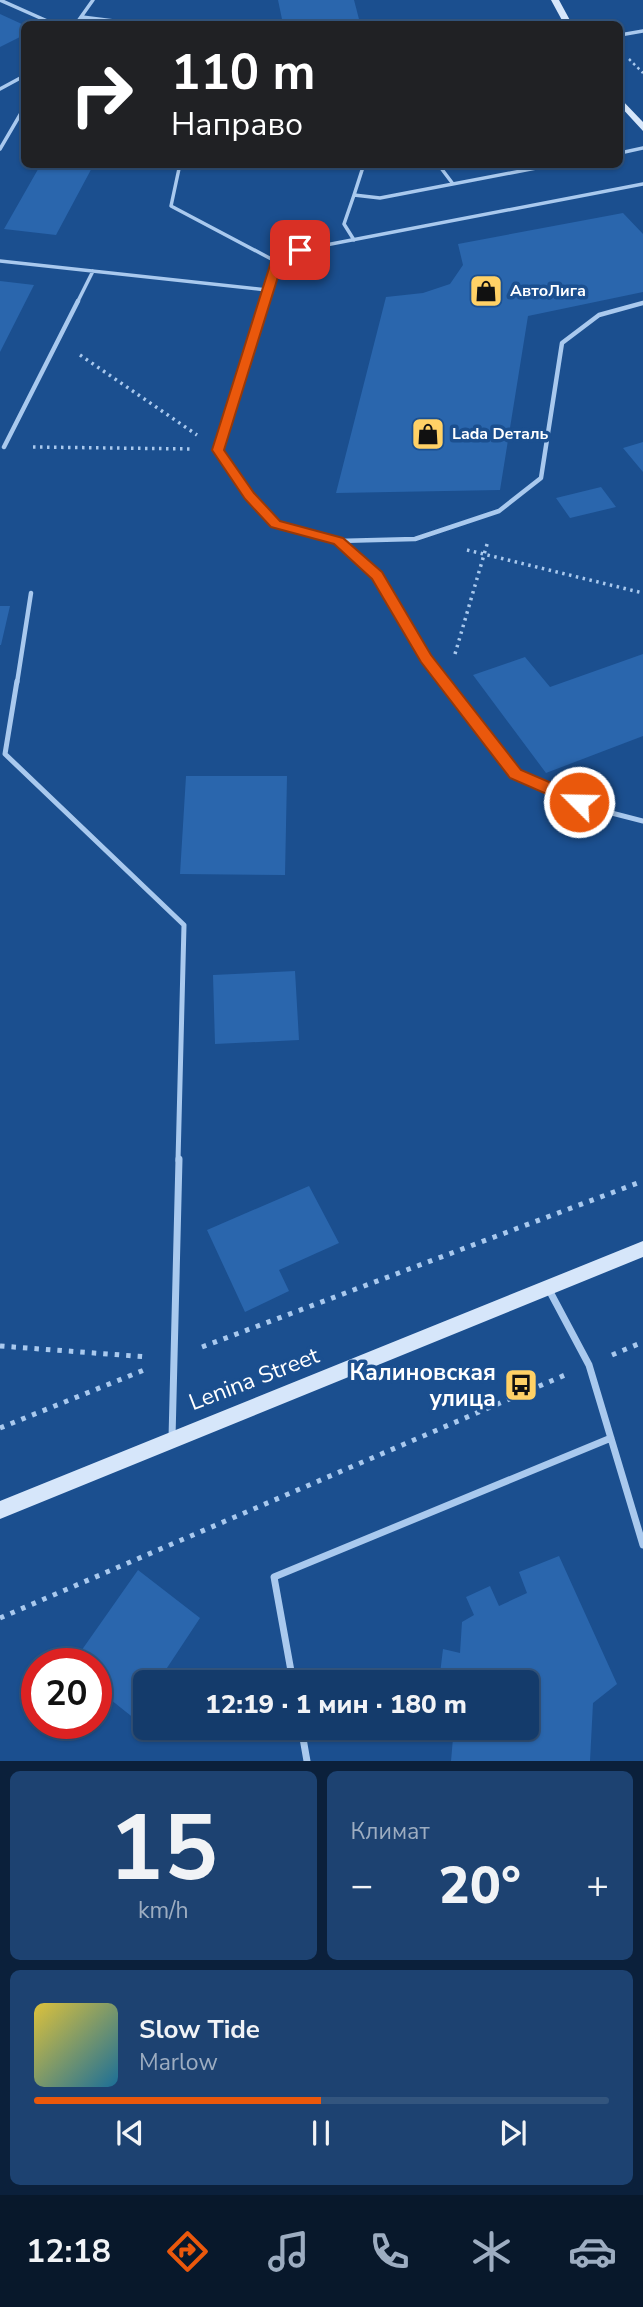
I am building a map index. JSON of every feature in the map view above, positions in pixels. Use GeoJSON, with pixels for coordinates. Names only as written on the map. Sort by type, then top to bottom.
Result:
{"type":"FeatureCollection","features":[{"type":"Feature","properties":{"kind":"main road"},"geometry":{"type":"LineString","coordinates":[[555,0],[566,21]]}},
{"type":"Feature","properties":{"kind":"main road"},"geometry":{"type":"LineString","coordinates":[[623,105],[643,128]]}},
{"type":"Feature","properties":{"kind":"main road","name":"Lenina Street"},"geometry":{"type":"LineString","coordinates":[[0,1510],[643,1249]]}},
{"type":"Feature","properties":{"kind":"lane"},"geometry":{"type":"LineString","coordinates":[[0,0],[47,21]]}},
{"type":"Feature","properties":{"kind":"lane"},"geometry":{"type":"LineString","coordinates":[[79,21],[93,0]]}},
{"type":"Feature","properties":{"kind":"lane"},"geometry":{"type":"LineString","coordinates":[[82,17],[114,21]]}},
{"type":"Feature","properties":{"kind":"lane"},"geometry":{"type":"LineString","coordinates":[[623,34],[643,31]]}},
{"type":"Feature","properties":{"kind":"lane"},"geometry":{"type":"LineString","coordinates":[[0,89],[21,78]]}},
{"type":"Feature","properties":{"kind":"lane"},"geometry":{"type":"LineString","coordinates":[[0,149],[21,113]]}},
{"type":"Feature","properties":{"kind":"lane"},"geometry":{"type":"LineString","coordinates":[[623,152],[643,148]]}},
{"type":"Feature","properties":{"kind":"lane"},"geometry":{"type":"LineString","coordinates":[[179,168],[171,206],[277,262]]}},
{"type":"Feature","properties":{"kind":"lane"},"geometry":{"type":"LineString","coordinates":[[354,240],[344,224],[363,168]]}},
{"type":"Feature","properties":{"kind":"lane"},"geometry":{"type":"LineString","coordinates":[[441,168],[453,184]]}},
{"type":"Feature","properties":{"kind":"lane"},"geometry":{"type":"LineString","coordinates":[[354,195],[380,198],[535,168]]}},
{"type":"Feature","properties":{"kind":"lane"},"geometry":{"type":"LineString","coordinates":[[643,184],[300,250],[277,262],[218,450],[249,496],[275,524],[338,541],[415,538],[499,511],[541,478],[562,343],[599,315],[643,303]]}},
{"type":"Feature","properties":{"kind":"lane"},"geometry":{"type":"LineString","coordinates":[[0,261],[267,290]]}},
{"type":"Feature","properties":{"kind":"lane"},"geometry":{"type":"LineString","coordinates":[[4,446],[93,271]]}},
{"type":"Feature","properties":{"kind":"lane"},"geometry":{"type":"LineString","coordinates":[[338,541],[377,576],[426,659],[516,774],[600,810],[643,821]]}},
{"type":"Feature","properties":{"kind":"lane"},"geometry":{"type":"LineString","coordinates":[[30,593],[5,754],[184,925],[172,1438]]}},
{"type":"Feature","properties":{"kind":"lane"},"geometry":{"type":"LineString","coordinates":[[548,1288],[589,1365],[643,1545]]}},
{"type":"Feature","properties":{"kind":"lane"},"geometry":{"type":"LineString","coordinates":[[291,1670],[274,1577],[611,1438]]}},
{"type":"Feature","properties":{"kind":"lane"},"geometry":{"type":"LineString","coordinates":[[303,1740],[307,1761]]}},
{"type":"Feature","properties":{"kind":"path"},"geometry":{"type":"LineString","coordinates":[[58,340],[218,450]]}},
{"type":"Feature","properties":{"kind":"path"},"geometry":{"type":"LineString","coordinates":[[4,446],[218,450]]}},
{"type":"Feature","properties":{"kind":"path"},"geometry":{"type":"LineString","coordinates":[[446,685],[499,511]]}},
{"type":"Feature","properties":{"kind":"path"},"geometry":{"type":"LineString","coordinates":[[415,538],[600,580],[643,593]]}},
{"type":"Feature","properties":{"kind":"path"},"geometry":{"type":"LineString","coordinates":[[0,1428],[174,1358],[643,1181]]}},
{"type":"Feature","properties":{"kind":"path"},"geometry":{"type":"LineString","coordinates":[[0,1618],[643,1342]]}},
{"type":"Feature","properties":{"kind":"path"},"geometry":{"type":"LineString","coordinates":[[0,1346],[174,1358]]}},
{"type":"Feature","properties":{"kind":"building"},"geometry":{"type":"Polygon","coordinates":[[[278,0],[354,0],[359,21],[282,21],[278,0]]]}},
{"type":"Feature","properties":{"kind":"building"},"geometry":{"type":"Polygon","coordinates":[[[0,14],[21,24],[21,36],[0,47],[0,14]]]}},
{"type":"Feature","properties":{"kind":"building"},"geometry":{"type":"Polygon","coordinates":[[[39,168],[92,168],[56,235],[4,229],[39,168]]]}},
{"type":"Feature","properties":{"kind":"building"},"geometry":{"type":"Polygon","coordinates":[[[623,213],[643,234],[643,292],[528,316],[500,490],[336,493],[386,297],[423,293],[450,284],[463,265],[458,244],[623,213]]]}},
{"type":"Feature","properties":{"kind":"building"},"geometry":{"type":"Polygon","coordinates":[[[0,281],[34,285],[0,352],[0,281]]]}},
{"type":"Feature","properties":{"kind":"building"},"geometry":{"type":"Polygon","coordinates":[[[643,442],[643,472],[623,448],[643,442]]]}},
{"type":"Feature","properties":{"kind":"building"},"geometry":{"type":"Polygon","coordinates":[[[601,487],[616,507],[570,518],[556,498],[601,487]]]}},
{"type":"Feature","properties":{"kind":"building"},"geometry":{"type":"Polygon","coordinates":[[[0,606],[10,606],[1,645],[0,645],[0,606]]]}},
{"type":"Feature","properties":{"kind":"building"},"geometry":{"type":"Polygon","coordinates":[[[643,654],[643,736],[546,773],[473,675],[525,657],[550,687],[643,654]]]}},
{"type":"Feature","properties":{"kind":"building"},"geometry":{"type":"Polygon","coordinates":[[[186,776],[287,776],[285,875],[180,874],[186,776]]]}},
{"type":"Feature","properties":{"kind":"building"},"geometry":{"type":"Polygon","coordinates":[[[295,971],[299,1040],[215,1044],[213,975],[295,971]]]}},
{"type":"Feature","properties":{"kind":"building"},"geometry":{"type":"Polygon","coordinates":[[[309,1186],[339,1243],[279,1270],[289,1291],[245,1312],[207,1230],[309,1186]]]}},
{"type":"Feature","properties":{"kind":"building"},"geometry":{"type":"Polygon","coordinates":[[[559,1556],[617,1684],[593,1703],[590,1761],[451,1761],[453,1740],[539,1740],[539,1670],[440,1670],[443,1649],[460,1653],[462,1622],[474,1615],[466,1597],[490,1586],[499,1606],[527,1593],[519,1572],[559,1556]]]}},
{"type":"Feature","properties":{"kind":"building"},"geometry":{"type":"Polygon","coordinates":[[[138,1570],[200,1618],[166,1670],[133,1670],[133,1717],[112,1701],[112,1648],[83,1648],[138,1570]]]}},
{"type":"Feature","properties":{"kind":"place","name":"АвтоЛига"},"geometry":{"type":"Point","coordinates":[486,291]}},
{"type":"Feature","properties":{"kind":"place","name":"Lada Dеталь"},"geometry":{"type":"Point","coordinates":[428,434]}},
{"type":"Feature","properties":{"kind":"place","name":"Калиновская улица"},"geometry":{"type":"Point","coordinates":[521,1385]}},
{"type":"Feature","properties":{"kind":"route"},"geometry":{"type":"LineString","coordinates":[[300,250],[277,262],[218,450],[249,496],[275,524],[338,541],[377,576],[426,659],[516,774],[579,802]]}}]}
